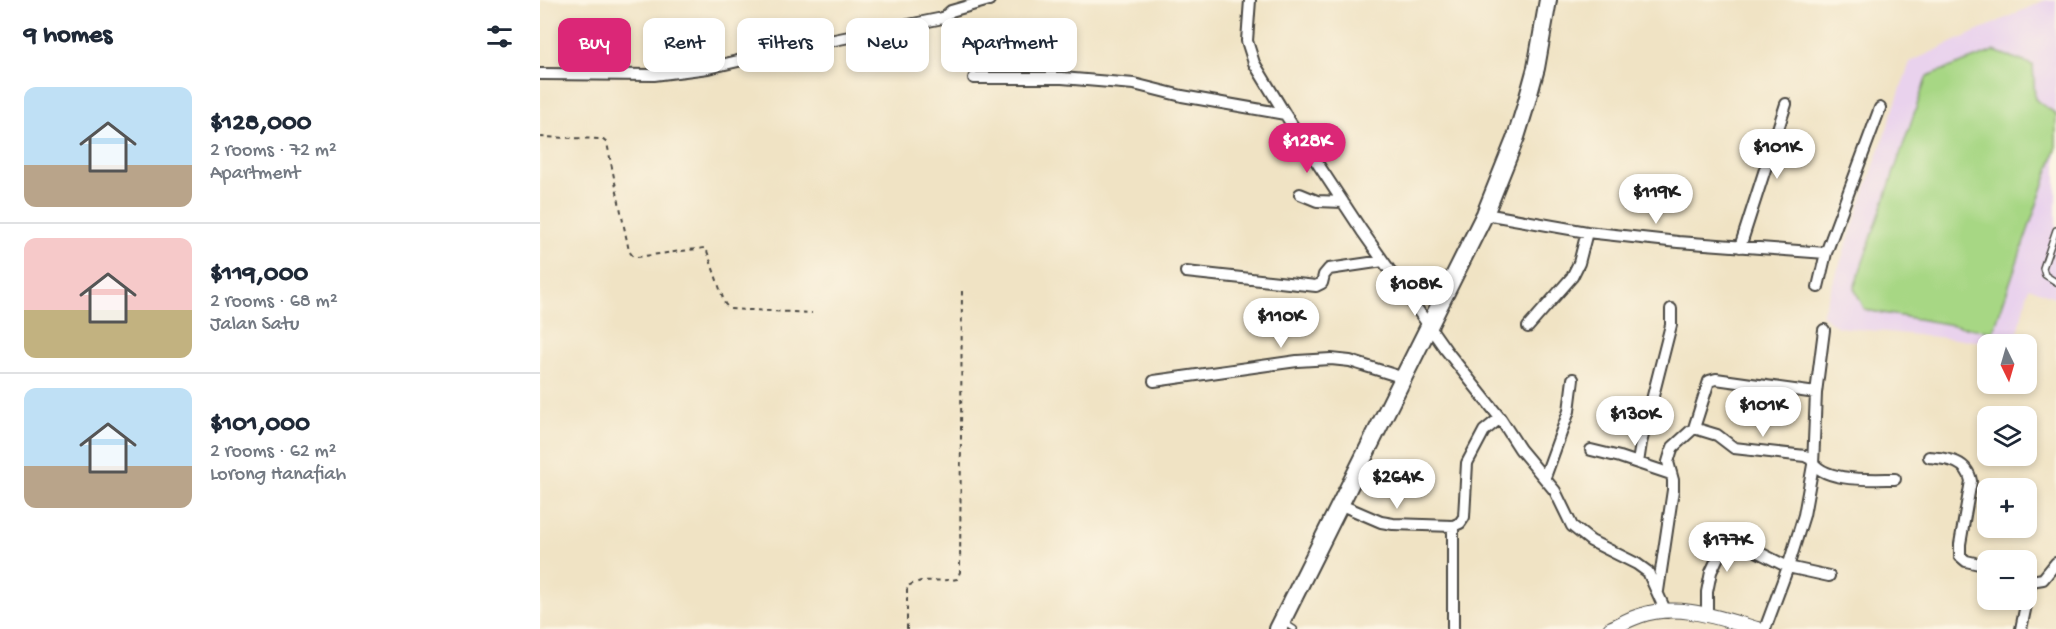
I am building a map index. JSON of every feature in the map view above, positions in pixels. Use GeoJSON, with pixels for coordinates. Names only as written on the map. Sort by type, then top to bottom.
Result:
{"type":"FeatureCollection","features":[{"type":"Feature","properties":{"kind":"main road"},"geometry":{"type":"LineString","coordinates":[[1285,626],[1339,504],[1485,214],[1516,137],[1525,108],[1536,68],[1548,0]]}},
{"type":"Feature","properties":{"kind":"street"},"geometry":{"type":"LineString","coordinates":[[944,0],[951,11]]}},
{"type":"Feature","properties":{"kind":"street"},"geometry":{"type":"LineString","coordinates":[[540,74],[654,75],[708,68],[943,18],[951,11],[990,0]]}},
{"type":"Feature","properties":{"kind":"street"},"geometry":{"type":"LineString","coordinates":[[1250,0],[1247,41],[1254,63],[1285,114],[1383,261],[1429,327],[1500,418],[1520,449],[1555,491],[1572,526],[1592,541],[1648,572],[1666,612]]}},
{"type":"Feature","properties":{"kind":"street"},"geometry":{"type":"LineString","coordinates":[[974,78],[1020,76],[1134,84],[1182,96],[1285,114]]}},
{"type":"Feature","properties":{"kind":"street"},"geometry":{"type":"LineString","coordinates":[[1740,247],[1786,104]]}},
{"type":"Feature","properties":{"kind":"street"},"geometry":{"type":"LineString","coordinates":[[1818,287],[1826,253],[1880,108]]}},
{"type":"Feature","properties":{"kind":"street"},"geometry":{"type":"LineString","coordinates":[[1300,194],[1317,201],[1343,202]]}},
{"type":"Feature","properties":{"kind":"street"},"geometry":{"type":"LineString","coordinates":[[1485,214],[1587,232],[1826,253]]}},
{"type":"Feature","properties":{"kind":"street"},"geometry":{"type":"LineString","coordinates":[[1528,327],[1572,277],[1579,263],[1587,232]]}},
{"type":"Feature","properties":{"kind":"street"},"geometry":{"type":"LineString","coordinates":[[1186,272],[1316,286],[1322,283],[1329,269],[1383,261]]}},
{"type":"Feature","properties":{"kind":"street"},"geometry":{"type":"LineString","coordinates":[[1638,463],[1671,326],[1671,309]]}},
{"type":"Feature","properties":{"kind":"street"},"geometry":{"type":"LineString","coordinates":[[1765,629],[1788,567],[1803,515],[1813,465],[1816,393],[1824,330]]}},
{"type":"Feature","properties":{"kind":"street"},"geometry":{"type":"LineString","coordinates":[[1154,381],[1298,361],[1331,359],[1350,361],[1404,378]]}},
{"type":"Feature","properties":{"kind":"street"},"geometry":{"type":"LineString","coordinates":[[1545,477],[1569,411],[1573,379]]}},
{"type":"Feature","properties":{"kind":"street"},"geometry":{"type":"LineString","coordinates":[[1658,591],[1673,490],[1668,462],[1673,447],[1694,428],[1709,381],[1716,379],[1816,393]]}},
{"type":"Feature","properties":{"kind":"street"},"geometry":{"type":"LineString","coordinates":[[1339,504],[1387,523],[1453,526],[1460,523],[1464,517],[1467,463],[1484,431],[1500,418]]}},
{"type":"Feature","properties":{"kind":"street"},"geometry":{"type":"LineString","coordinates":[[1694,428],[1717,435],[1734,448],[1805,456],[1811,459],[1813,465],[1829,473],[1854,479],[1895,479]]}},
{"type":"Feature","properties":{"kind":"street"},"geometry":{"type":"LineString","coordinates":[[1591,450],[1671,474]]}},
{"type":"Feature","properties":{"kind":"street"},"geometry":{"type":"LineString","coordinates":[[1929,457],[1952,460],[1969,472],[1971,481],[1960,556],[1966,561],[1977,564]]}},
{"type":"Feature","properties":{"kind":"street"},"geometry":{"type":"LineString","coordinates":[[1453,526],[1453,629]]}},
{"type":"Feature","properties":{"kind":"street"},"geometry":{"type":"LineString","coordinates":[[1707,614],[1707,592],[1711,572],[1718,557],[1721,531]]}},
{"type":"Feature","properties":{"kind":"street"},"geometry":{"type":"LineString","coordinates":[[1750,548],[1788,567],[1829,576]]}},
{"type":"Feature","properties":{"kind":"street"},"geometry":{"type":"LineString","coordinates":[[2037,579],[2043,579],[2056,563]]}},
{"type":"Feature","properties":{"kind":"street"},"geometry":{"type":"LineString","coordinates":[[1610,629],[1641,615],[1686,610],[1757,629]]}},
{"type":"Feature","properties":{"kind":"street"},"geometry":{"type":"LineString","coordinates":[[2021,629],[2024,610]]}},
{"type":"Feature","properties":{"kind":"lane"},"geometry":{"type":"LineString","coordinates":[[2056,231],[2043,268],[2045,275],[2056,282]]}},
{"type":"Feature","properties":{"kind":"path"},"geometry":{"type":"LineString","coordinates":[[540,136],[602,139],[607,143],[629,251],[632,255],[637,257],[704,248],[725,304],[730,309],[812,313]]}},
{"type":"Feature","properties":{"kind":"path"},"geometry":{"type":"LineString","coordinates":[[907,629],[907,586],[921,581],[957,579],[960,572],[962,287]]}},
{"type":"Feature","properties":{"kind":"shaded area"},"geometry":{"type":"Polygon","coordinates":[[[2045,0],[2056,0],[2056,298],[2029,287],[2018,334],[1977,334],[1977,341],[1838,327],[1822,315],[1910,62],[2045,0]]]}},
{"type":"Feature","properties":{"kind":"green space"},"geometry":{"type":"Polygon","coordinates":[[[1994,51],[2033,65],[2035,99],[2056,114],[2056,149],[1993,332],[1865,310],[1854,288],[1927,76],[1994,51]]]}}]}
